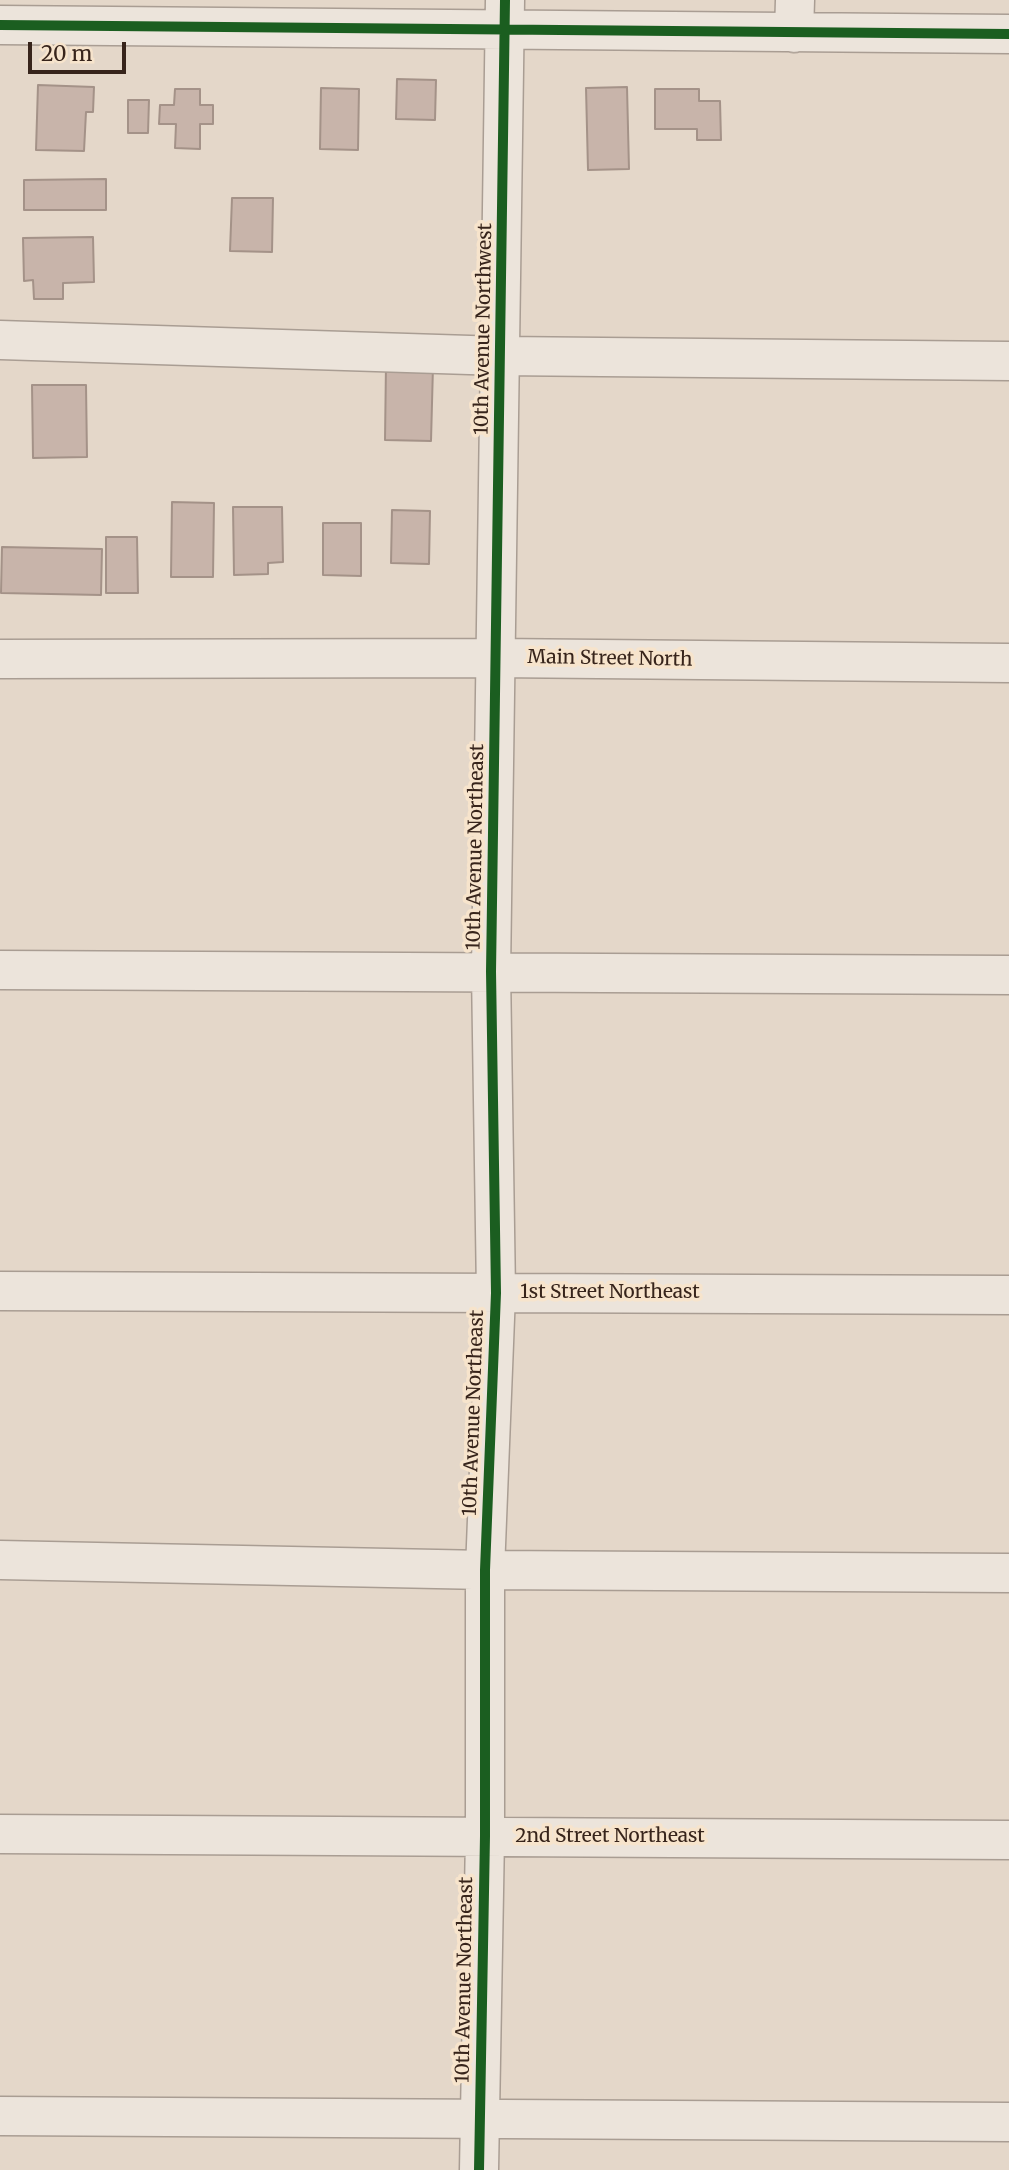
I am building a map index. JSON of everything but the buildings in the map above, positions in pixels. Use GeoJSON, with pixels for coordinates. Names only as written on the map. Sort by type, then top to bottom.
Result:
{"type":"FeatureCollection","features":[{"type":"Feature","properties":{"kind":"street"},"geometry":{"type":"LineString","coordinates":[[0,25],[505,15],[794,16],[1009,34]]}},
{"type":"Feature","properties":{"kind":"street","name":"10th Avenue Northwest"},"geometry":{"type":"LineString","coordinates":[[496,657],[505,15]]}},
{"type":"Feature","properties":{"kind":"street"},"geometry":{"type":"LineString","coordinates":[[0,340],[501,356],[1009,361]]}},
{"type":"Feature","properties":{"kind":"street","name":"Main Street North"},"geometry":{"type":"LineString","coordinates":[[0,659],[496,657],[1009,663]]}},
{"type":"Feature","properties":{"kind":"street","name":"10th Avenue Northeast"},"geometry":{"type":"LineString","coordinates":[[479,2170],[485,1836],[485,1570],[496,1293],[491,971],[496,657]]}},
{"type":"Feature","properties":{"kind":"street"},"geometry":{"type":"LineString","coordinates":[[0,970],[1009,975]]}},
{"type":"Feature","properties":{"kind":"street","name":"1st Street Northeast"},"geometry":{"type":"LineString","coordinates":[[0,1291],[1009,1295]]}},
{"type":"Feature","properties":{"kind":"street"},"geometry":{"type":"LineString","coordinates":[[0,1560],[485,1570],[1009,1573]]}},
{"type":"Feature","properties":{"kind":"street","name":"2nd Street Northeast"},"geometry":{"type":"LineString","coordinates":[[0,1834],[1009,1840]]}},
{"type":"Feature","properties":{"kind":"street"},"geometry":{"type":"LineString","coordinates":[[0,2116],[1009,2122]]}},
{"type":"Feature","properties":{"kind":"cycle path"},"geometry":{"type":"LineString","coordinates":[[479,2170],[485,1836],[485,1570],[496,1293],[491,971],[505,0]]}},
{"type":"Feature","properties":{"kind":"cycle path"},"geometry":{"type":"LineString","coordinates":[[0,25],[1009,34]]}}]}
